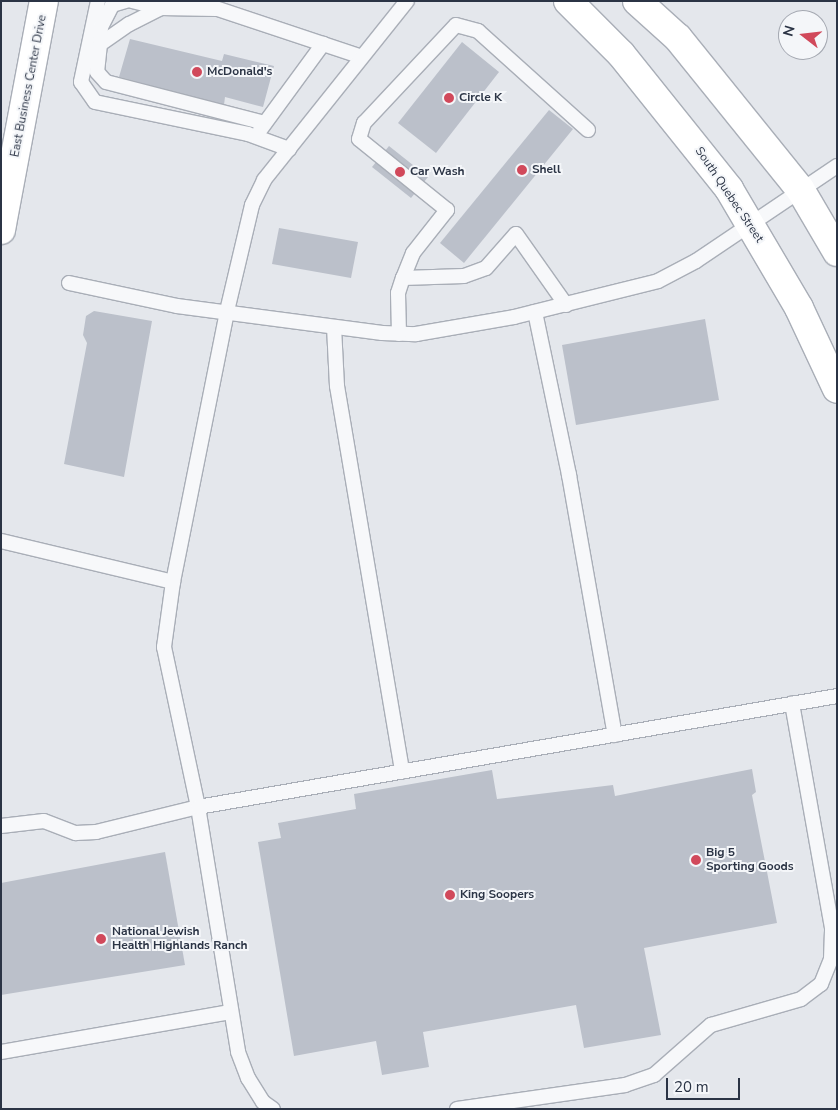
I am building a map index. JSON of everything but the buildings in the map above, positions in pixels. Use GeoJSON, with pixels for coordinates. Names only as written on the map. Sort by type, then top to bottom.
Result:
{"type":"FeatureCollection","features":[{"type":"Feature","properties":{"kind":"main road","name":"East Business Center Drive"},"geometry":{"type":"LineString","coordinates":[[1,230],[8,162],[44,1]]}},
{"type":"Feature","properties":{"kind":"main road","name":"South Quebec Street"},"geometry":{"type":"LineString","coordinates":[[568,1],[621,54],[702,152],[750,224],[799,308],[837,389]]}},
{"type":"Feature","properties":{"kind":"main road"},"geometry":{"type":"LineString","coordinates":[[636,1],[678,38],[800,189],[837,252]]}},
{"type":"Feature","properties":{"kind":"lane"},"geometry":{"type":"LineString","coordinates":[[98,1],[81,82],[95,102],[255,136],[289,149]]}},
{"type":"Feature","properties":{"kind":"lane"},"geometry":{"type":"LineString","coordinates":[[126,1],[112,5],[101,27],[98,72],[106,82],[265,123]]}},
{"type":"Feature","properties":{"kind":"lane"},"geometry":{"type":"LineString","coordinates":[[132,1],[161,8],[216,8]]}},
{"type":"Feature","properties":{"kind":"lane"},"geometry":{"type":"LineString","coordinates":[[193,1],[362,57]]}},
{"type":"Feature","properties":{"kind":"lane"},"geometry":{"type":"LineString","coordinates":[[273,1109],[263,1102],[248,1078],[238,1052],[198,807],[164,647],[173,582],[226,311],[252,205],[264,180],[407,1]]}},
{"type":"Feature","properties":{"kind":"lane"},"geometry":{"type":"LineString","coordinates":[[100,44],[161,8]]}},
{"type":"Feature","properties":{"kind":"lane"},"geometry":{"type":"LineString","coordinates":[[399,334],[398,293],[403,278],[413,254],[447,210],[359,139],[360,131],[456,25],[478,31],[588,130]]}},
{"type":"Feature","properties":{"kind":"lane"},"geometry":{"type":"LineString","coordinates":[[255,136],[323,44]]}},
{"type":"Feature","properties":{"kind":"lane"},"geometry":{"type":"LineString","coordinates":[[69,283],[176,306],[226,311],[334,327],[416,334],[535,312],[658,281],[696,261],[800,189],[837,166]]}},
{"type":"Feature","properties":{"kind":"lane"},"geometry":{"type":"LineString","coordinates":[[403,278],[472,273],[486,268],[516,234],[566,305]]}},
{"type":"Feature","properties":{"kind":"lane"},"geometry":{"type":"LineString","coordinates":[[535,312],[569,475],[616,735]]}},
{"type":"Feature","properties":{"kind":"lane"},"geometry":{"type":"LineString","coordinates":[[334,327],[337,386],[402,772]]}},
{"type":"Feature","properties":{"kind":"lane"},"geometry":{"type":"LineString","coordinates":[[1,541],[173,582]]}},
{"type":"Feature","properties":{"kind":"lane"},"geometry":{"type":"LineString","coordinates":[[1,826],[44,821],[76,832],[96,832],[198,807],[837,696]]}},
{"type":"Feature","properties":{"kind":"lane"},"geometry":{"type":"LineString","coordinates":[[457,1109],[625,1085],[654,1076],[711,1025],[802,999],[821,984],[831,959],[832,928],[792,704]]}},
{"type":"Feature","properties":{"kind":"lane"},"geometry":{"type":"LineString","coordinates":[[1,1052],[231,1012]]}},
{"type":"Feature","properties":{"kind":"place","name":"McDonald's"},"geometry":{"type":"Point","coordinates":[197,72]}},
{"type":"Feature","properties":{"kind":"place","name":"Circle K"},"geometry":{"type":"Point","coordinates":[449,98]}},
{"type":"Feature","properties":{"kind":"place","name":"Shell"},"geometry":{"type":"Point","coordinates":[522,170]}},
{"type":"Feature","properties":{"kind":"place","name":"Car Wash"},"geometry":{"type":"Point","coordinates":[400,172]}},
{"type":"Feature","properties":{"kind":"place","name":"Big 5 Sporting Goods"},"geometry":{"type":"Point","coordinates":[696,860]}},
{"type":"Feature","properties":{"kind":"place","name":"King Soopers"},"geometry":{"type":"Point","coordinates":[450,895]}},
{"type":"Feature","properties":{"kind":"place","name":"National Jewish Health Highlands Ranch"},"geometry":{"type":"Point","coordinates":[101,939]}}]}
